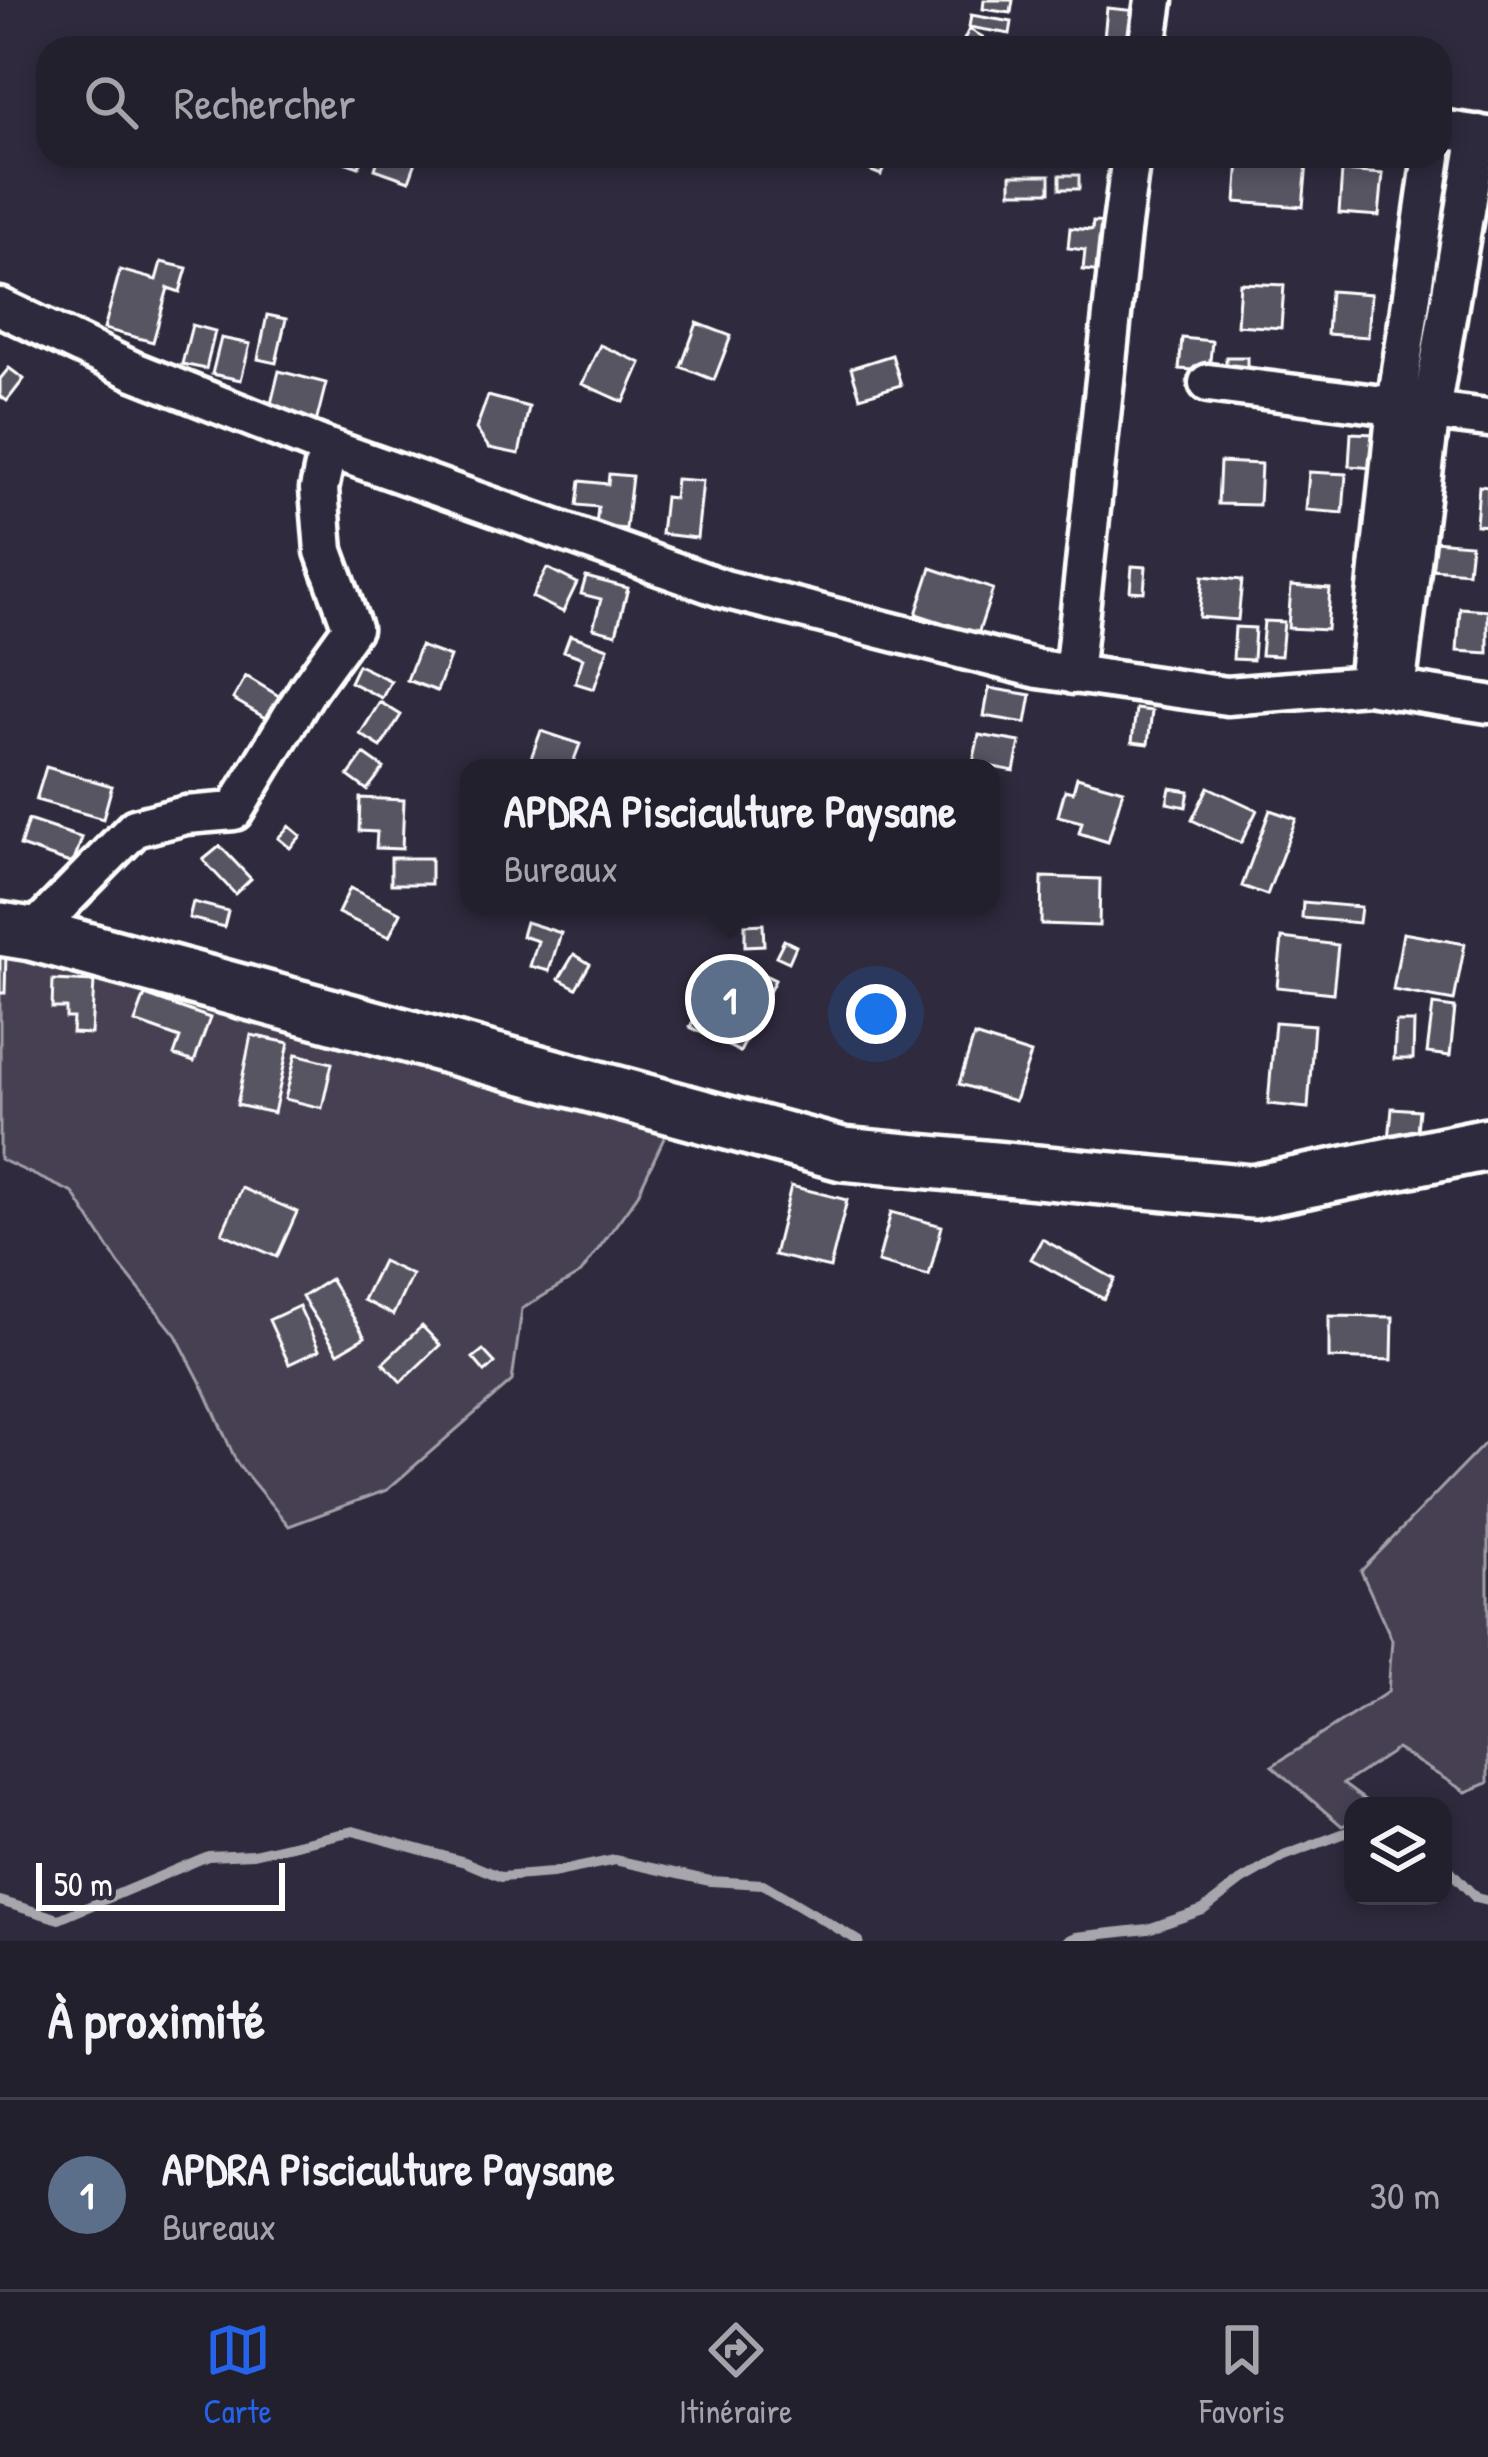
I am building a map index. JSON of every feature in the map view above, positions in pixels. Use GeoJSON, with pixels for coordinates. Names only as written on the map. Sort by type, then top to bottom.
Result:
{"type":"FeatureCollection","features":[{"type":"Feature","properties":{"kind":"street"},"geometry":{"type":"LineString","coordinates":[[1149,36],[1154,0]]}},
{"type":"Feature","properties":{"kind":"street"},"geometry":{"type":"LineString","coordinates":[[1414,409],[1483,135],[1452,131]]}},
{"type":"Feature","properties":{"kind":"street"},"geometry":{"type":"LineString","coordinates":[[1073,675],[1130,168]]}},
{"type":"Feature","properties":{"kind":"street"},"geometry":{"type":"LineString","coordinates":[[1382,688],[1414,409],[1431,168]]}},
{"type":"Feature","properties":{"kind":"street"},"geometry":{"type":"LineString","coordinates":[[0,307],[134,371],[328,448],[724,589],[1073,675],[1227,696],[1382,688],[1488,704]]}},
{"type":"Feature","properties":{"kind":"street"},"geometry":{"type":"LineString","coordinates":[[1208,382],[1488,418]]}},
{"type":"Feature","properties":{"kind":"street"},"geometry":{"type":"LineString","coordinates":[[15,932],[135,829],[186,815],[234,811],[308,689],[352,628],[324,550],[320,489],[328,448]]}},
{"type":"Feature","properties":{"kind":"street"},"geometry":{"type":"LineString","coordinates":[[15,932],[842,1154],[1253,1192],[1488,1144]]}},
{"type":"Feature","properties":{"kind":"shaded area"},"geometry":{"type":"Polygon","coordinates":[[[0,947],[671,1123],[637,1196],[581,1273],[522,1309],[512,1381],[387,1490],[289,1526],[237,1463],[176,1335],[119,1264],[73,1193],[0,1159],[0,947]]]}},
{"type":"Feature","properties":{"kind":"shaded area"},"geometry":{"type":"Polygon","coordinates":[[[1488,1440],[1488,1783],[1466,1792],[1397,1749],[1343,1784],[1361,1797],[1344,1797],[1342,1826],[1272,1766],[1388,1692],[1392,1640],[1361,1571],[1488,1440]]]}},
{"type":"Feature","properties":{"kind":"building"},"geometry":{"type":"Polygon","coordinates":[[[984,0],[1013,0],[1011,13],[983,9],[984,0]]]}},
{"type":"Feature","properties":{"kind":"building"},"geometry":{"type":"Polygon","coordinates":[[[1107,8],[1138,11],[1136,36],[1104,36],[1107,8]]]}},
{"type":"Feature","properties":{"kind":"building"},"geometry":{"type":"Polygon","coordinates":[[[971,15],[1012,22],[1010,34],[969,27],[971,15]]]}},
{"type":"Feature","properties":{"kind":"building"},"geometry":{"type":"Polygon","coordinates":[[[375,168],[414,168],[409,181],[375,168]]]}},
{"type":"Feature","properties":{"kind":"building"},"geometry":{"type":"Polygon","coordinates":[[[1238,168],[1307,168],[1303,207],[1236,202],[1238,168]]]}},
{"type":"Feature","properties":{"kind":"building"},"geometry":{"type":"Polygon","coordinates":[[[1342,171],[1383,174],[1379,216],[1339,213],[1342,171]]]}},
{"type":"Feature","properties":{"kind":"building"},"geometry":{"type":"Polygon","coordinates":[[[1011,175],[1050,175],[1050,192],[1011,192],[1011,175]]]}},
{"type":"Feature","properties":{"kind":"building"},"geometry":{"type":"Polygon","coordinates":[[[1060,175],[1079,175],[1079,189],[1060,189],[1060,175]]]}},
{"type":"Feature","properties":{"kind":"building"},"geometry":{"type":"Polygon","coordinates":[[[1093,222],[1109,223],[1103,272],[1083,270],[1085,250],[1068,248],[1070,228],[1092,230],[1093,222]]]}},
{"type":"Feature","properties":{"kind":"building"},"geometry":{"type":"Polygon","coordinates":[[[161,262],[187,268],[180,292],[168,288],[153,342],[104,329],[120,270],[156,280],[161,262]]]}},
{"type":"Feature","properties":{"kind":"building"},"geometry":{"type":"Polygon","coordinates":[[[1240,283],[1284,285],[1281,328],[1237,325],[1240,283]]]}},
{"type":"Feature","properties":{"kind":"building"},"geometry":{"type":"Polygon","coordinates":[[[1330,291],[1371,294],[1368,337],[1327,334],[1330,291]]]}},
{"type":"Feature","properties":{"kind":"building"},"geometry":{"type":"Polygon","coordinates":[[[267,315],[286,319],[276,363],[258,359],[267,315]]]}},
{"type":"Feature","properties":{"kind":"building"},"geometry":{"type":"Polygon","coordinates":[[[697,323],[731,336],[714,380],[681,367],[697,323]]]}},
{"type":"Feature","properties":{"kind":"building"},"geometry":{"type":"Polygon","coordinates":[[[192,325],[215,331],[206,369],[182,364],[192,325]]]}},
{"type":"Feature","properties":{"kind":"building"},"geometry":{"type":"Polygon","coordinates":[[[221,338],[250,344],[241,380],[212,374],[221,338]]]}},
{"type":"Feature","properties":{"kind":"building"},"geometry":{"type":"Polygon","coordinates":[[[1182,338],[1212,341],[1209,371],[1179,369],[1182,338]]]}},
{"type":"Feature","properties":{"kind":"building"},"geometry":{"type":"Polygon","coordinates":[[[600,345],[641,363],[624,402],[582,384],[600,345]]]}},
{"type":"Feature","properties":{"kind":"building"},"geometry":{"type":"Polygon","coordinates":[[[892,355],[901,385],[860,397],[851,368],[892,355]]]}},
{"type":"Feature","properties":{"kind":"building"},"geometry":{"type":"Polygon","coordinates":[[[1226,357],[1247,357],[1247,376],[1226,376],[1226,357]]]}},
{"type":"Feature","properties":{"kind":"building"},"geometry":{"type":"Polygon","coordinates":[[[9,368],[24,379],[7,401],[0,396],[0,379],[9,368]]]}},
{"type":"Feature","properties":{"kind":"building"},"geometry":{"type":"Polygon","coordinates":[[[279,371],[326,383],[316,423],[269,412],[279,371]]]}},
{"type":"Feature","properties":{"kind":"building"},"geometry":{"type":"Polygon","coordinates":[[[488,396],[529,407],[519,454],[489,448],[476,429],[488,396]]]}},
{"type":"Feature","properties":{"kind":"building"},"geometry":{"type":"Polygon","coordinates":[[[1351,433],[1375,434],[1372,468],[1349,466],[1351,433]]]}},
{"type":"Feature","properties":{"kind":"building"},"geometry":{"type":"Polygon","coordinates":[[[1220,462],[1261,464],[1259,505],[1218,504],[1220,462]]]}},
{"type":"Feature","properties":{"kind":"building"},"geometry":{"type":"Polygon","coordinates":[[[1309,472],[1346,474],[1343,513],[1306,510],[1309,472]]]}},
{"type":"Feature","properties":{"kind":"building"},"geometry":{"type":"Polygon","coordinates":[[[609,474],[632,476],[626,529],[596,526],[598,507],[577,505],[580,481],[608,484],[609,474]]]}},
{"type":"Feature","properties":{"kind":"building"},"geometry":{"type":"Polygon","coordinates":[[[676,479],[703,481],[697,538],[661,534],[665,497],[674,498],[676,479]]]}},
{"type":"Feature","properties":{"kind":"building"},"geometry":{"type":"Polygon","coordinates":[[[1479,486],[1488,487],[1488,526],[1476,525],[1479,486]]]}},
{"type":"Feature","properties":{"kind":"building"},"geometry":{"type":"Polygon","coordinates":[[[1433,541],[1471,544],[1468,572],[1431,569],[1433,541]]]}},
{"type":"Feature","properties":{"kind":"building"},"geometry":{"type":"Polygon","coordinates":[[[1132,566],[1146,567],[1144,592],[1130,591],[1132,566]]]}},
{"type":"Feature","properties":{"kind":"building"},"geometry":{"type":"Polygon","coordinates":[[[547,568],[577,583],[563,612],[532,597],[547,568]]]}},
{"type":"Feature","properties":{"kind":"building"},"geometry":{"type":"Polygon","coordinates":[[[931,568],[993,589],[978,634],[916,614],[931,568]]]}},
{"type":"Feature","properties":{"kind":"building"},"geometry":{"type":"Polygon","coordinates":[[[1203,576],[1242,580],[1238,620],[1199,617],[1203,576]]]}},
{"type":"Feature","properties":{"kind":"building"},"geometry":{"type":"Polygon","coordinates":[[[586,577],[628,588],[616,634],[593,628],[601,599],[581,594],[586,577]]]}},
{"type":"Feature","properties":{"kind":"building"},"geometry":{"type":"Polygon","coordinates":[[[1291,586],[1330,589],[1327,630],[1288,628],[1291,586]]]}},
{"type":"Feature","properties":{"kind":"building"},"geometry":{"type":"Polygon","coordinates":[[[1460,608],[1488,610],[1488,653],[1457,651],[1460,608]]]}},
{"type":"Feature","properties":{"kind":"building"},"geometry":{"type":"Polygon","coordinates":[[[1264,621],[1284,622],[1281,656],[1261,655],[1264,621]]]}},
{"type":"Feature","properties":{"kind":"building"},"geometry":{"type":"Polygon","coordinates":[[[1235,627],[1255,628],[1253,660],[1233,659],[1235,627]]]}},
{"type":"Feature","properties":{"kind":"building"},"geometry":{"type":"Polygon","coordinates":[[[570,635],[608,648],[594,689],[575,683],[583,658],[564,651],[570,635]]]}},
{"type":"Feature","properties":{"kind":"building"},"geometry":{"type":"Polygon","coordinates":[[[420,646],[450,657],[437,691],[407,680],[420,646]]]}},
{"type":"Feature","properties":{"kind":"building"},"geometry":{"type":"Polygon","coordinates":[[[358,665],[391,681],[382,698],[350,682],[358,665]]]}},
{"type":"Feature","properties":{"kind":"building"},"geometry":{"type":"Polygon","coordinates":[[[246,676],[292,704],[279,726],[233,699],[246,676]]]}},
{"type":"Feature","properties":{"kind":"building"},"geometry":{"type":"Polygon","coordinates":[[[989,688],[1031,695],[1026,723],[984,716],[989,688]]]}},
{"type":"Feature","properties":{"kind":"building"},"geometry":{"type":"Polygon","coordinates":[[[380,702],[401,715],[381,747],[360,734],[380,702]]]}},
{"type":"Feature","properties":{"kind":"building"},"geometry":{"type":"Polygon","coordinates":[[[1136,709],[1152,711],[1148,744],[1132,742],[1136,709]]]}},
{"type":"Feature","properties":{"kind":"building"},"geometry":{"type":"Polygon","coordinates":[[[541,731],[580,744],[574,759],[531,759],[541,731]]]}},
{"type":"Feature","properties":{"kind":"building"},"geometry":{"type":"Polygon","coordinates":[[[979,735],[1020,742],[1014,771],[1000,768],[1000,759],[974,759],[979,735]]]}},
{"type":"Feature","properties":{"kind":"building"},"geometry":{"type":"Polygon","coordinates":[[[364,754],[384,768],[367,790],[348,776],[364,754]]]}},
{"type":"Feature","properties":{"kind":"building"},"geometry":{"type":"Polygon","coordinates":[[[46,767],[112,786],[103,819],[36,800],[46,767]]]}},
{"type":"Feature","properties":{"kind":"building"},"geometry":{"type":"Polygon","coordinates":[[[1077,777],[1123,790],[1108,842],[1079,833],[1082,822],[1058,816],[1065,790],[1073,792],[1077,777]]]}},
{"type":"Feature","properties":{"kind":"building"},"geometry":{"type":"Polygon","coordinates":[[[1208,787],[1257,810],[1241,843],[1192,820],[1208,787]]]}},
{"type":"Feature","properties":{"kind":"building"},"geometry":{"type":"Polygon","coordinates":[[[1170,788],[1189,791],[1186,807],[1167,803],[1170,788]]]}},
{"type":"Feature","properties":{"kind":"building"},"geometry":{"type":"Polygon","coordinates":[[[360,798],[404,800],[402,849],[376,848],[377,832],[359,831],[360,798]]]}},
{"type":"Feature","properties":{"kind":"building"},"geometry":{"type":"Polygon","coordinates":[[[1270,810],[1296,819],[1267,895],[1242,886],[1270,810]]]}},
{"type":"Feature","properties":{"kind":"building"},"geometry":{"type":"Polygon","coordinates":[[[28,820],[82,838],[73,864],[20,846],[28,820]]]}},
{"type":"Feature","properties":{"kind":"building"},"geometry":{"type":"Polygon","coordinates":[[[289,826],[301,836],[290,848],[278,838],[289,826]]]}},
{"type":"Feature","properties":{"kind":"building"},"geometry":{"type":"Polygon","coordinates":[[[220,846],[251,879],[235,894],[203,860],[220,846]]]}},
{"type":"Feature","properties":{"kind":"building"},"geometry":{"type":"Polygon","coordinates":[[[391,858],[431,858],[431,884],[391,884],[391,858]]]}},
{"type":"Feature","properties":{"kind":"building"},"geometry":{"type":"Polygon","coordinates":[[[1042,877],[1100,879],[1099,926],[1041,924],[1042,877]]]}},
{"type":"Feature","properties":{"kind":"building"},"geometry":{"type":"Polygon","coordinates":[[[350,888],[401,913],[389,937],[338,913],[350,888]]]}},
{"type":"Feature","properties":{"kind":"building"},"geometry":{"type":"Polygon","coordinates":[[[193,902],[228,911],[224,927],[189,918],[193,902]]]}},
{"type":"Feature","properties":{"kind":"building"},"geometry":{"type":"Polygon","coordinates":[[[1303,902],[1361,907],[1359,923],[1302,918],[1303,902]]]}},
{"type":"Feature","properties":{"kind":"building"},"geometry":{"type":"Polygon","coordinates":[[[526,922],[561,933],[549,971],[530,966],[538,941],[522,936],[526,922]]]}},
{"type":"Feature","properties":{"kind":"building"},"geometry":{"type":"Polygon","coordinates":[[[763,924],[764,945],[745,946],[745,925],[763,924]]]}},
{"type":"Feature","properties":{"kind":"building"},"geometry":{"type":"Polygon","coordinates":[[[1403,933],[1465,944],[1454,1001],[1393,990],[1403,933]]]}},
{"type":"Feature","properties":{"kind":"building"},"geometry":{"type":"Polygon","coordinates":[[[1282,938],[1338,945],[1333,993],[1277,987],[1282,938]]]}},
{"type":"Feature","properties":{"kind":"building"},"geometry":{"type":"Polygon","coordinates":[[[784,940],[796,946],[789,962],[776,956],[784,940]]]}},
{"type":"Feature","properties":{"kind":"building"},"geometry":{"type":"Polygon","coordinates":[[[0,954],[6,954],[5,993],[0,993],[0,954]]]}},
{"type":"Feature","properties":{"kind":"building"},"geometry":{"type":"Polygon","coordinates":[[[574,954],[590,964],[576,988],[559,979],[574,954]]]}},
{"type":"Feature","properties":{"kind":"building"},"geometry":{"type":"Polygon","coordinates":[[[725,956],[775,980],[755,1021],[732,1010],[723,1029],[746,1040],[740,1052],[690,1027],[725,956]]]}},
{"type":"Feature","properties":{"kind":"building"},"geometry":{"type":"Polygon","coordinates":[[[53,980],[94,982],[91,1034],[72,1033],[73,1018],[66,1018],[66,1008],[52,1008],[53,980]]]}},
{"type":"Feature","properties":{"kind":"building"},"geometry":{"type":"Polygon","coordinates":[[[145,995],[210,1018],[194,1062],[174,1055],[180,1038],[135,1022],[145,995]]]}},
{"type":"Feature","properties":{"kind":"building"},"geometry":{"type":"Polygon","coordinates":[[[1433,1005],[1455,1008],[1450,1056],[1427,1053],[1433,1005]]]}},
{"type":"Feature","properties":{"kind":"building"},"geometry":{"type":"Polygon","coordinates":[[[1275,1022],[1314,1025],[1308,1108],[1268,1104],[1275,1022]]]}},
{"type":"Feature","properties":{"kind":"building"},"geometry":{"type":"Polygon","coordinates":[[[1396,1022],[1414,1022],[1413,1059],[1394,1059],[1396,1022]]]}},
{"type":"Feature","properties":{"kind":"building"},"geometry":{"type":"Polygon","coordinates":[[[251,1035],[289,1043],[274,1113],[237,1105],[251,1035]]]}},
{"type":"Feature","properties":{"kind":"building"},"geometry":{"type":"Polygon","coordinates":[[[974,1036],[1031,1054],[1015,1101],[959,1084],[974,1036]]]}},
{"type":"Feature","properties":{"kind":"building"},"geometry":{"type":"Polygon","coordinates":[[[296,1054],[332,1063],[322,1108],[285,1099],[296,1054]]]}},
{"type":"Feature","properties":{"kind":"building"},"geometry":{"type":"Polygon","coordinates":[[[1392,1108],[1419,1110],[1415,1153],[1388,1151],[1392,1108]]]}},
{"type":"Feature","properties":{"kind":"building"},"geometry":{"type":"Polygon","coordinates":[[[791,1186],[847,1200],[830,1268],[774,1255],[791,1186]]]}},
{"type":"Feature","properties":{"kind":"building"},"geometry":{"type":"Polygon","coordinates":[[[242,1188],[297,1212],[277,1257],[222,1233],[242,1188]]]}},
{"type":"Feature","properties":{"kind":"building"},"geometry":{"type":"Polygon","coordinates":[[[891,1212],[942,1226],[929,1276],[878,1262],[891,1212]]]}},
{"type":"Feature","properties":{"kind":"building"},"geometry":{"type":"Polygon","coordinates":[[[1042,1239],[1115,1279],[1104,1299],[1031,1259],[1042,1239]]]}},
{"type":"Feature","properties":{"kind":"building"},"geometry":{"type":"Polygon","coordinates":[[[382,1261],[412,1275],[393,1315],[363,1300],[382,1261]]]}},
{"type":"Feature","properties":{"kind":"building"},"geometry":{"type":"Polygon","coordinates":[[[330,1279],[365,1337],[338,1353],[302,1297],[330,1279]]]}},
{"type":"Feature","properties":{"kind":"building"},"geometry":{"type":"Polygon","coordinates":[[[299,1306],[319,1350],[289,1364],[269,1320],[299,1306]]]}},
{"type":"Feature","properties":{"kind":"building"},"geometry":{"type":"Polygon","coordinates":[[[1329,1316],[1393,1317],[1392,1360],[1329,1358],[1329,1316]]]}},
{"type":"Feature","properties":{"kind":"building"},"geometry":{"type":"Polygon","coordinates":[[[422,1326],[440,1345],[401,1382],[383,1363],[422,1326]]]}},
{"type":"Feature","properties":{"kind":"building"},"geometry":{"type":"Polygon","coordinates":[[[483,1350],[495,1363],[485,1372],[473,1358],[483,1350]]]}},
{"type":"Feature","properties":{"kind":"waterway"},"geometry":{"type":"LineString","coordinates":[[0,1901],[59,1919],[208,1856],[253,1854],[353,1831],[465,1862],[501,1877],[615,1860],[710,1881],[763,1884],[859,1941]]}},
{"type":"Feature","properties":{"kind":"waterway"},"geometry":{"type":"LineString","coordinates":[[1067,1941],[1148,1929],[1203,1910],[1284,1856],[1344,1833]]}},
{"type":"Feature","properties":{"kind":"waterway"},"geometry":{"type":"LineString","coordinates":[[1452,1873],[1476,1898],[1488,1901]]}},
{"type":"Feature","properties":{"kind":"place","name":"APDRA Pisciculture Paysane"},"geometry":{"type":"Point","coordinates":[730,999]}}]}
